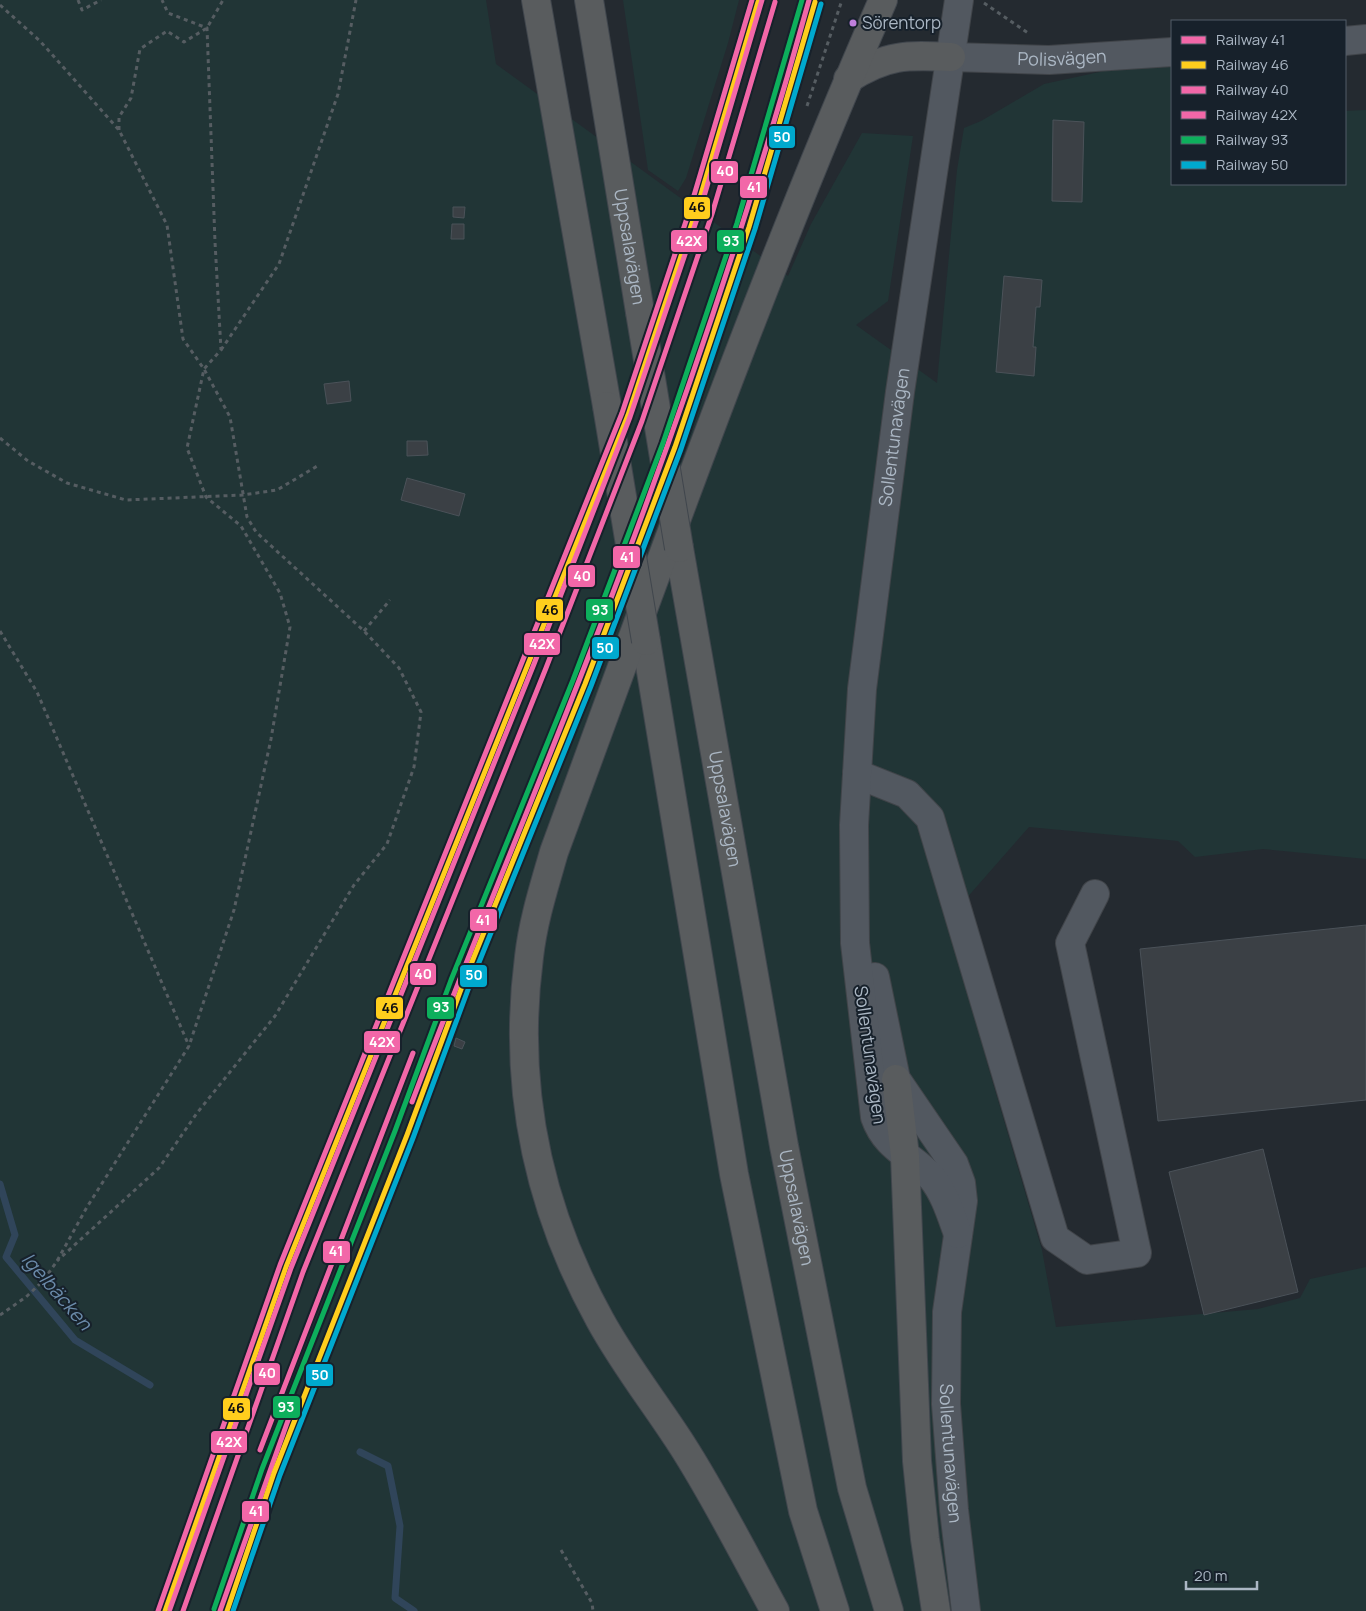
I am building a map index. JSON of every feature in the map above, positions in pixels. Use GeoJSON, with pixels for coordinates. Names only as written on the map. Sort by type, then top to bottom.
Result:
{"type":"FeatureCollection","features":[{"type":"Feature","properties":{"kind":"highway"},"geometry":{"type":"LineString","coordinates":[[536,0],[607,406],[734,1174],[803,1511],[834,1611]]}},
{"type":"Feature","properties":{"kind":"highway","name":"Uppsalavägen"},"geometry":{"type":"LineString","coordinates":[[589,0],[679,548],[784,1146],[852,1488],[889,1611]]}},
{"type":"Feature","properties":{"kind":"highway"},"geometry":{"type":"LineString","coordinates":[[776,1611],[682,1446],[624,1359],[580,1282],[541,1180],[530,1127],[524,1018],[529,956],[539,902],[554,852],[736,359],[848,79],[883,0]]}},
{"type":"Feature","properties":{"kind":"highway"},"geometry":{"type":"LineString","coordinates":[[848,79],[871,65],[907,55],[951,57]]}},
{"type":"Feature","properties":{"kind":"highway"},"geometry":{"type":"LineString","coordinates":[[896,1079],[905,1156],[917,1461],[925,1539],[936,1611]]}},
{"type":"Feature","properties":{"kind":"street","name":"Sollentunavägen"},"geometry":{"type":"LineString","coordinates":[[958,1234],[942,1192],[931,1178],[880,1131],[876,1117],[855,943],[856,877],[854,825],[862,689],[900,392],[951,57],[970,1]]}},
{"type":"Feature","properties":{"kind":"street"},"geometry":{"type":"LineString","coordinates":[[1346,41],[1366,39]]}},
{"type":"Feature","properties":{"kind":"street","name":"Polisvägen"},"geometry":{"type":"LineString","coordinates":[[951,57],[1035,60],[1171,52]]}},
{"type":"Feature","properties":{"kind":"street"},"geometry":{"type":"LineString","coordinates":[[857,774],[907,794],[930,818],[1055,1238],[1087,1260],[1137,1253],[1070,943],[1096,894]]}},
{"type":"Feature","properties":{"kind":"street","name":"Sollentunavägen"},"geometry":{"type":"LineString","coordinates":[[856,877],[896,1079],[954,1164],[963,1201],[947,1312],[946,1404],[954,1510],[966,1611]]}},
{"type":"Feature","properties":{"kind":"path"},"geometry":{"type":"LineString","coordinates":[[78,0],[82,10],[101,0]]}},
{"type":"Feature","properties":{"kind":"path"},"geometry":{"type":"LineString","coordinates":[[162,0],[168,13],[207,28]]}},
{"type":"Feature","properties":{"kind":"path"},"geometry":{"type":"LineString","coordinates":[[119,130],[119,117],[131,98],[140,49],[167,31],[184,42],[207,28],[223,0]]}},
{"type":"Feature","properties":{"kind":"path"},"geometry":{"type":"LineString","coordinates":[[0,1315],[26,1297],[43,1281],[57,1261],[87,1207],[189,1046],[234,910],[271,739],[290,626],[280,593],[241,526],[206,497],[187,448],[204,369],[221,350],[279,264],[338,94],[356,0]]}},
{"type":"Feature","properties":{"kind":"path"},"geometry":{"type":"LineString","coordinates":[[807,108],[842,0]]}},
{"type":"Feature","properties":{"kind":"path"},"geometry":{"type":"LineString","coordinates":[[970,1],[1034,38],[1035,60]]}},
{"type":"Feature","properties":{"kind":"path"},"geometry":{"type":"LineString","coordinates":[[0,5],[40,41],[119,130],[167,225],[182,339],[204,369],[230,417],[247,517],[256,532],[364,631],[399,668],[421,712],[414,767],[387,844],[354,885],[275,1016],[197,1113],[159,1168],[57,1261]]}},
{"type":"Feature","properties":{"kind":"path"},"geometry":{"type":"LineString","coordinates":[[207,28],[214,242],[221,350]]}},
{"type":"Feature","properties":{"kind":"path"},"geometry":{"type":"LineString","coordinates":[[0,438],[28,461],[67,483],[126,500],[243,495],[276,490],[319,465]]}},
{"type":"Feature","properties":{"kind":"path"},"geometry":{"type":"LineString","coordinates":[[364,631],[390,600]]}},
{"type":"Feature","properties":{"kind":"path"},"geometry":{"type":"LineString","coordinates":[[0,631],[37,692],[189,1046]]}},
{"type":"Feature","properties":{"kind":"path"},"geometry":{"type":"LineString","coordinates":[[562,1550],[592,1603],[593,1611]]}},
{"type":"Feature","properties":{"kind":"green space"},"geometry":{"type":"Polygon","coordinates":[[[0,0],[486,0],[496,64],[788,276],[811,224],[862,133],[913,136],[888,301],[856,325],[937,383],[957,170],[964,128],[981,121],[1044,84],[1132,65],[1171,61],[1171,185],[1346,185],[1346,111],[1366,110],[1366,859],[1263,849],[1195,857],[1178,841],[1029,827],[950,917],[988,1066],[1042,1250],[1056,1327],[1258,1309],[1300,1298],[1310,1279],[1366,1267],[1366,1611],[0,1611],[0,0]]]}},
{"type":"Feature","properties":{"kind":"green space"},"geometry":{"type":"Polygon","coordinates":[[[623,0],[739,0],[728,43],[686,178],[678,191],[648,170],[623,0]]]}},
{"type":"Feature","properties":{"kind":"building"},"geometry":{"type":"Polygon","coordinates":[[[1053,120],[1084,122],[1082,202],[1052,201],[1053,120]]]}},
{"type":"Feature","properties":{"kind":"building"},"geometry":{"type":"Polygon","coordinates":[[[453,207],[465,207],[464,218],[453,217],[453,207]]]}},
{"type":"Feature","properties":{"kind":"building"},"geometry":{"type":"Polygon","coordinates":[[[452,224],[464,224],[464,239],[451,239],[452,224]]]}},
{"type":"Feature","properties":{"kind":"building"},"geometry":{"type":"Polygon","coordinates":[[[1004,276],[1042,280],[1040,307],[1036,307],[1033,347],[1036,347],[1034,376],[996,372],[1004,276]]]}},
{"type":"Feature","properties":{"kind":"building"},"geometry":{"type":"Polygon","coordinates":[[[349,381],[351,401],[327,404],[324,384],[349,381]]]}},
{"type":"Feature","properties":{"kind":"building"},"geometry":{"type":"Polygon","coordinates":[[[407,441],[427,441],[428,455],[407,456],[407,441]]]}},
{"type":"Feature","properties":{"kind":"building"},"geometry":{"type":"Polygon","coordinates":[[[407,478],[465,494],[459,516],[401,500],[407,478]]]}},
{"type":"Feature","properties":{"kind":"building"},"geometry":{"type":"Polygon","coordinates":[[[1366,925],[1366,1100],[1158,1121],[1140,949],[1366,925]]]}},
{"type":"Feature","properties":{"kind":"building"},"geometry":{"type":"Polygon","coordinates":[[[456,1038],[465,1042],[462,1049],[454,1046],[456,1038]]]}},
{"type":"Feature","properties":{"kind":"building"},"geometry":{"type":"Polygon","coordinates":[[[1263,1149],[1298,1292],[1204,1315],[1169,1172],[1263,1149]]]}},
{"type":"Feature","properties":{"kind":"waterway","name":"Igelbäcken"},"geometry":{"type":"LineString","coordinates":[[0,1184],[15,1235],[6,1257],[75,1340],[150,1385]]}},
{"type":"Feature","properties":{"kind":"waterway","name":"Igelbäcken"},"geometry":{"type":"LineString","coordinates":[[360,1452],[388,1466],[400,1526],[395,1598],[414,1611]]}},
{"type":"Feature","properties":{"kind":"rail line","name":"41"},"geometry":{"type":"LineString","coordinates":[[158,1611],[280,1265],[622,413],[690,209],[752,0]]}},
{"type":"Feature","properties":{"kind":"rail line","name":"42X"},"geometry":{"type":"LineString","coordinates":[[170,1609],[291,1268],[534,664],[630,417],[700,210],[762,0]]}},
{"type":"Feature","properties":{"kind":"rail line","name":"93"},"geometry":{"type":"LineString","coordinates":[[214,1609],[262,1469],[395,1131],[451,980],[573,680],[663,443],[737,223],[802,0]]}},
{"type":"Feature","properties":{"kind":"rail line","name":"41"},"geometry":{"type":"LineString","coordinates":[[412,1102],[587,661],[666,450],[742,227],[809,0]]}},
{"type":"Feature","properties":{"kind":"rail line","name":"46"},"geometry":{"type":"LineString","coordinates":[[165,1611],[286,1267],[628,415],[696,211],[758,2]]}},
{"type":"Feature","properties":{"kind":"rail line","name":"40"},"geometry":{"type":"LineString","coordinates":[[183,1611],[303,1272],[546,668],[642,421],[712,214],[775,2]]}},
{"type":"Feature","properties":{"kind":"rail line","name":"46"},"geometry":{"type":"LineString","coordinates":[[227,1611],[274,1473],[407,1135],[463,984],[585,684],[675,447],[749,227],[815,2]]}},
{"type":"Feature","properties":{"kind":"rail line","name":"50"},"geometry":{"type":"LineString","coordinates":[[233,1611],[280,1475],[413,1138],[469,987],[591,686],[681,449],[755,229],[821,4]]}},
{"type":"Feature","properties":{"kind":"rail line","name":"41"},"geometry":{"type":"LineString","coordinates":[[260,1450],[413,1053]]}},
{"type":"Feature","properties":{"kind":"rail line","name":"41"},"geometry":{"type":"LineString","coordinates":[[220,1611],[291,1412]]}},
{"type":"Feature","properties":{"kind":"place","name":"Sörentorp"},"geometry":{"type":"Point","coordinates":[853,23]}}]}
